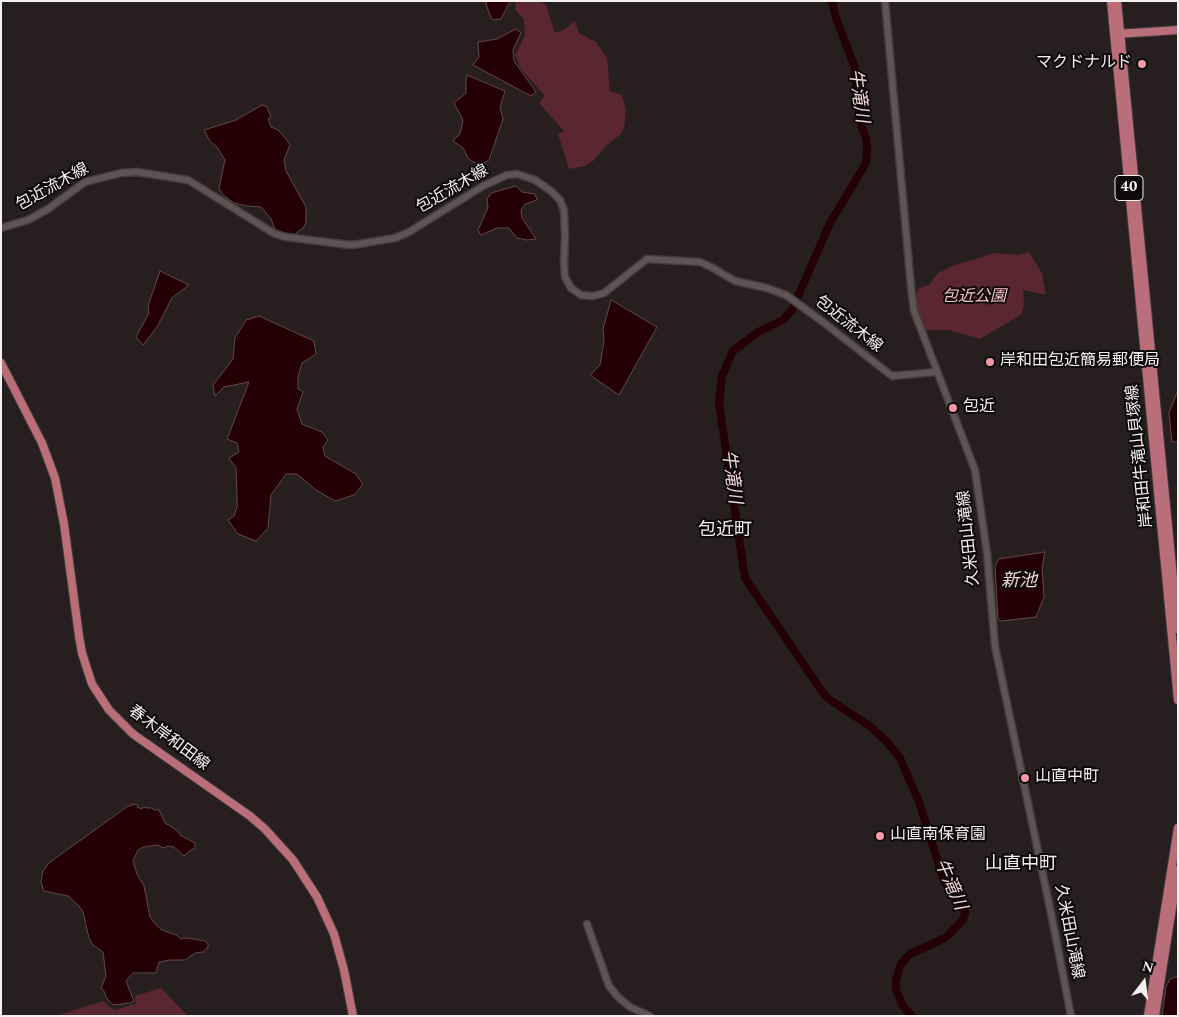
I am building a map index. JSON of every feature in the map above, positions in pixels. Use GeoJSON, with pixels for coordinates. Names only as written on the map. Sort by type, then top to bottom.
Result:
{"type":"FeatureCollection","features":[{"type":"Feature","properties":{"kind":"main road","name":"岸和田牛滝山貝塚線"},"geometry":{"type":"LineString","coordinates":[[1110,1],[1117,36],[1178,629]]}},
{"type":"Feature","properties":{"kind":"main road","name":"岸和田牛滝山貝塚線"},"geometry":{"type":"LineString","coordinates":[[1117,1],[1117,36],[1178,700]]}},
{"type":"Feature","properties":{"kind":"main road"},"geometry":{"type":"LineString","coordinates":[[1117,36],[1178,30]]}},
{"type":"Feature","properties":{"kind":"main road"},"geometry":{"type":"LineString","coordinates":[[1117,36],[1178,35]]}},
{"type":"Feature","properties":{"kind":"main road","name":"春木岸和田線"},"geometry":{"type":"LineString","coordinates":[[1,363],[42,443],[55,478],[64,524],[82,654],[92,684],[109,710],[133,734],[250,816],[265,829],[293,860],[317,898],[334,934],[344,970],[352,1016]]}},
{"type":"Feature","properties":{"kind":"main road"},"geometry":{"type":"LineString","coordinates":[[1148,1016],[1174,863],[1178,828]]}},
{"type":"Feature","properties":{"kind":"main road"},"geometry":{"type":"LineString","coordinates":[[1155,1016],[1178,870]]}},
{"type":"Feature","properties":{"kind":"street","name":"久米田山滝線"},"geometry":{"type":"LineString","coordinates":[[885,1],[910,287],[914,311],[975,470],[986,553],[995,646],[1071,1016]]}},
{"type":"Feature","properties":{"kind":"street","name":"包近流木線"},"geometry":{"type":"LineString","coordinates":[[1,228],[28,220],[48,209],[85,182],[122,172],[137,172],[188,180],[275,234],[350,245],[395,238],[409,232],[483,186],[506,175],[517,174],[535,180],[551,190],[560,200],[564,210],[565,277],[572,288],[581,295],[593,296],[604,293],[648,259],[694,261],[706,264],[732,280],[776,290],[823,322],[889,374],[895,376],[936,372]]}},
{"type":"Feature","properties":{"kind":"street"},"geometry":{"type":"LineString","coordinates":[[587,924],[609,986],[630,1007],[650,1016]]}},
{"type":"Feature","properties":{"kind":"green space"},"geometry":{"type":"Polygon","coordinates":[[[516,1],[539,1],[546,5],[555,33],[565,29],[575,21],[579,33],[596,42],[607,58],[610,91],[622,95],[626,110],[624,128],[621,134],[607,145],[593,161],[585,166],[569,169],[558,134],[564,131],[539,103],[545,96],[521,69],[515,55],[525,35],[524,20],[515,9],[516,1]]]}},
{"type":"Feature","properties":{"kind":"green space","name":"包近公園"},"geometry":{"type":"Polygon","coordinates":[[[1029,252],[1042,273],[1046,295],[1023,290],[1024,305],[1022,314],[980,339],[948,330],[924,330],[918,312],[916,297],[918,289],[930,284],[938,273],[955,265],[988,255],[997,253],[1018,255],[1029,252]]]}},
{"type":"Feature","properties":{"kind":"green space"},"geometry":{"type":"Polygon","coordinates":[[[161,988],[188,1016],[60,1016],[103,1001],[114,1010],[136,1004],[135,996],[161,988]]]}},
{"type":"Feature","properties":{"kind":"water"},"geometry":{"type":"Polygon","coordinates":[[[486,1],[510,1],[501,19],[492,20],[486,1]]]}},
{"type":"Feature","properties":{"kind":"water"},"geometry":{"type":"Polygon","coordinates":[[[516,29],[521,33],[513,50],[514,61],[536,92],[531,96],[473,65],[479,57],[478,42],[497,39],[516,29]]]}},
{"type":"Feature","properties":{"kind":"water"},"geometry":{"type":"Polygon","coordinates":[[[467,75],[505,91],[500,107],[503,119],[489,160],[482,164],[473,162],[468,158],[463,148],[453,141],[460,134],[463,120],[454,103],[466,93],[467,75]]]}},
{"type":"Feature","properties":{"kind":"water"},"geometry":{"type":"Polygon","coordinates":[[[262,105],[267,107],[271,117],[268,119],[271,127],[278,130],[290,145],[284,160],[286,171],[306,207],[304,227],[294,235],[285,234],[275,229],[271,219],[261,207],[234,203],[223,195],[219,188],[225,160],[204,130],[236,120],[262,105]]]}},
{"type":"Feature","properties":{"kind":"water"},"geometry":{"type":"Polygon","coordinates":[[[516,186],[522,192],[535,194],[537,200],[525,204],[521,210],[522,218],[536,239],[517,238],[509,228],[497,228],[481,235],[478,230],[488,208],[487,199],[491,193],[516,186]]]}},
{"type":"Feature","properties":{"kind":"water"},"geometry":{"type":"Polygon","coordinates":[[[160,271],[189,285],[172,298],[157,327],[143,345],[136,337],[149,313],[148,306],[160,271]]]}},
{"type":"Feature","properties":{"kind":"water"},"geometry":{"type":"Polygon","coordinates":[[[611,300],[657,327],[619,395],[590,375],[600,365],[604,341],[603,329],[611,300]]]}},
{"type":"Feature","properties":{"kind":"water"},"geometry":{"type":"Polygon","coordinates":[[[259,316],[314,341],[316,354],[302,363],[298,377],[298,389],[303,392],[297,409],[302,424],[322,432],[328,440],[323,447],[325,456],[356,474],[363,484],[354,495],[335,501],[316,490],[297,474],[286,474],[271,495],[268,528],[256,541],[238,534],[228,520],[234,516],[237,507],[236,468],[229,458],[239,452],[237,443],[227,439],[249,382],[224,387],[215,396],[213,385],[233,359],[235,338],[246,320],[259,316]]]}},
{"type":"Feature","properties":{"kind":"water"},"geometry":{"type":"Polygon","coordinates":[[[1178,390],[1178,442],[1172,442],[1169,413],[1178,390]]]}},
{"type":"Feature","properties":{"kind":"water","name":"新池"},"geometry":{"type":"Polygon","coordinates":[[[1045,552],[1042,568],[1044,597],[1036,617],[1001,621],[998,619],[995,566],[999,559],[1045,552]]]}},
{"type":"Feature","properties":{"kind":"water"},"geometry":{"type":"Polygon","coordinates":[[[132,804],[138,805],[137,807],[142,809],[143,807],[159,810],[165,823],[178,831],[180,835],[195,843],[195,848],[184,856],[174,847],[162,848],[156,845],[144,847],[138,850],[133,861],[137,874],[144,886],[150,917],[157,926],[181,939],[205,941],[208,947],[203,952],[195,953],[185,960],[159,962],[156,973],[133,973],[126,981],[134,1001],[113,1005],[101,988],[106,976],[103,952],[93,945],[89,938],[83,912],[68,896],[44,891],[41,882],[43,871],[49,863],[132,804]]]}},
{"type":"Feature","properties":{"kind":"water"},"geometry":{"type":"Polygon","coordinates":[[[1178,976],[1178,1016],[1162,1016],[1166,987],[1170,979],[1178,976]]]}},
{"type":"Feature","properties":{"kind":"waterway","name":"牛滝川"},"geometry":{"type":"LineString","coordinates":[[832,1],[836,18],[854,65],[861,125],[866,138],[866,163],[830,223],[792,310],[783,320],[758,332],[733,351],[722,376],[719,403],[745,578],[823,693],[830,700],[871,727],[900,758],[919,802],[944,881],[962,904],[965,913],[963,920],[945,938],[910,954],[901,964],[896,979],[896,990],[903,1006],[912,1016]]}},
{"type":"Feature","properties":{"kind":"place","name":"マクドナルド"},"geometry":{"type":"Point","coordinates":[1142,64]}},
{"type":"Feature","properties":{"kind":"place","name":"岸和田包近簡易郵便局"},"geometry":{"type":"Point","coordinates":[990,362]}},
{"type":"Feature","properties":{"kind":"place","name":"包近"},"geometry":{"type":"Point","coordinates":[953,408]}},
{"type":"Feature","properties":{"kind":"place","name":"山直中町"},"geometry":{"type":"Point","coordinates":[1025,778]}},
{"type":"Feature","properties":{"kind":"place","name":"山直南保育園"},"geometry":{"type":"Point","coordinates":[880,836]}},
{"type":"Feature","properties":{"kind":"district","name":"包近町"},"geometry":{"type":"Point","coordinates":[725,531]}},
{"type":"Feature","properties":{"kind":"district","name":"山直中町"},"geometry":{"type":"Point","coordinates":[1021,865]}}]}
